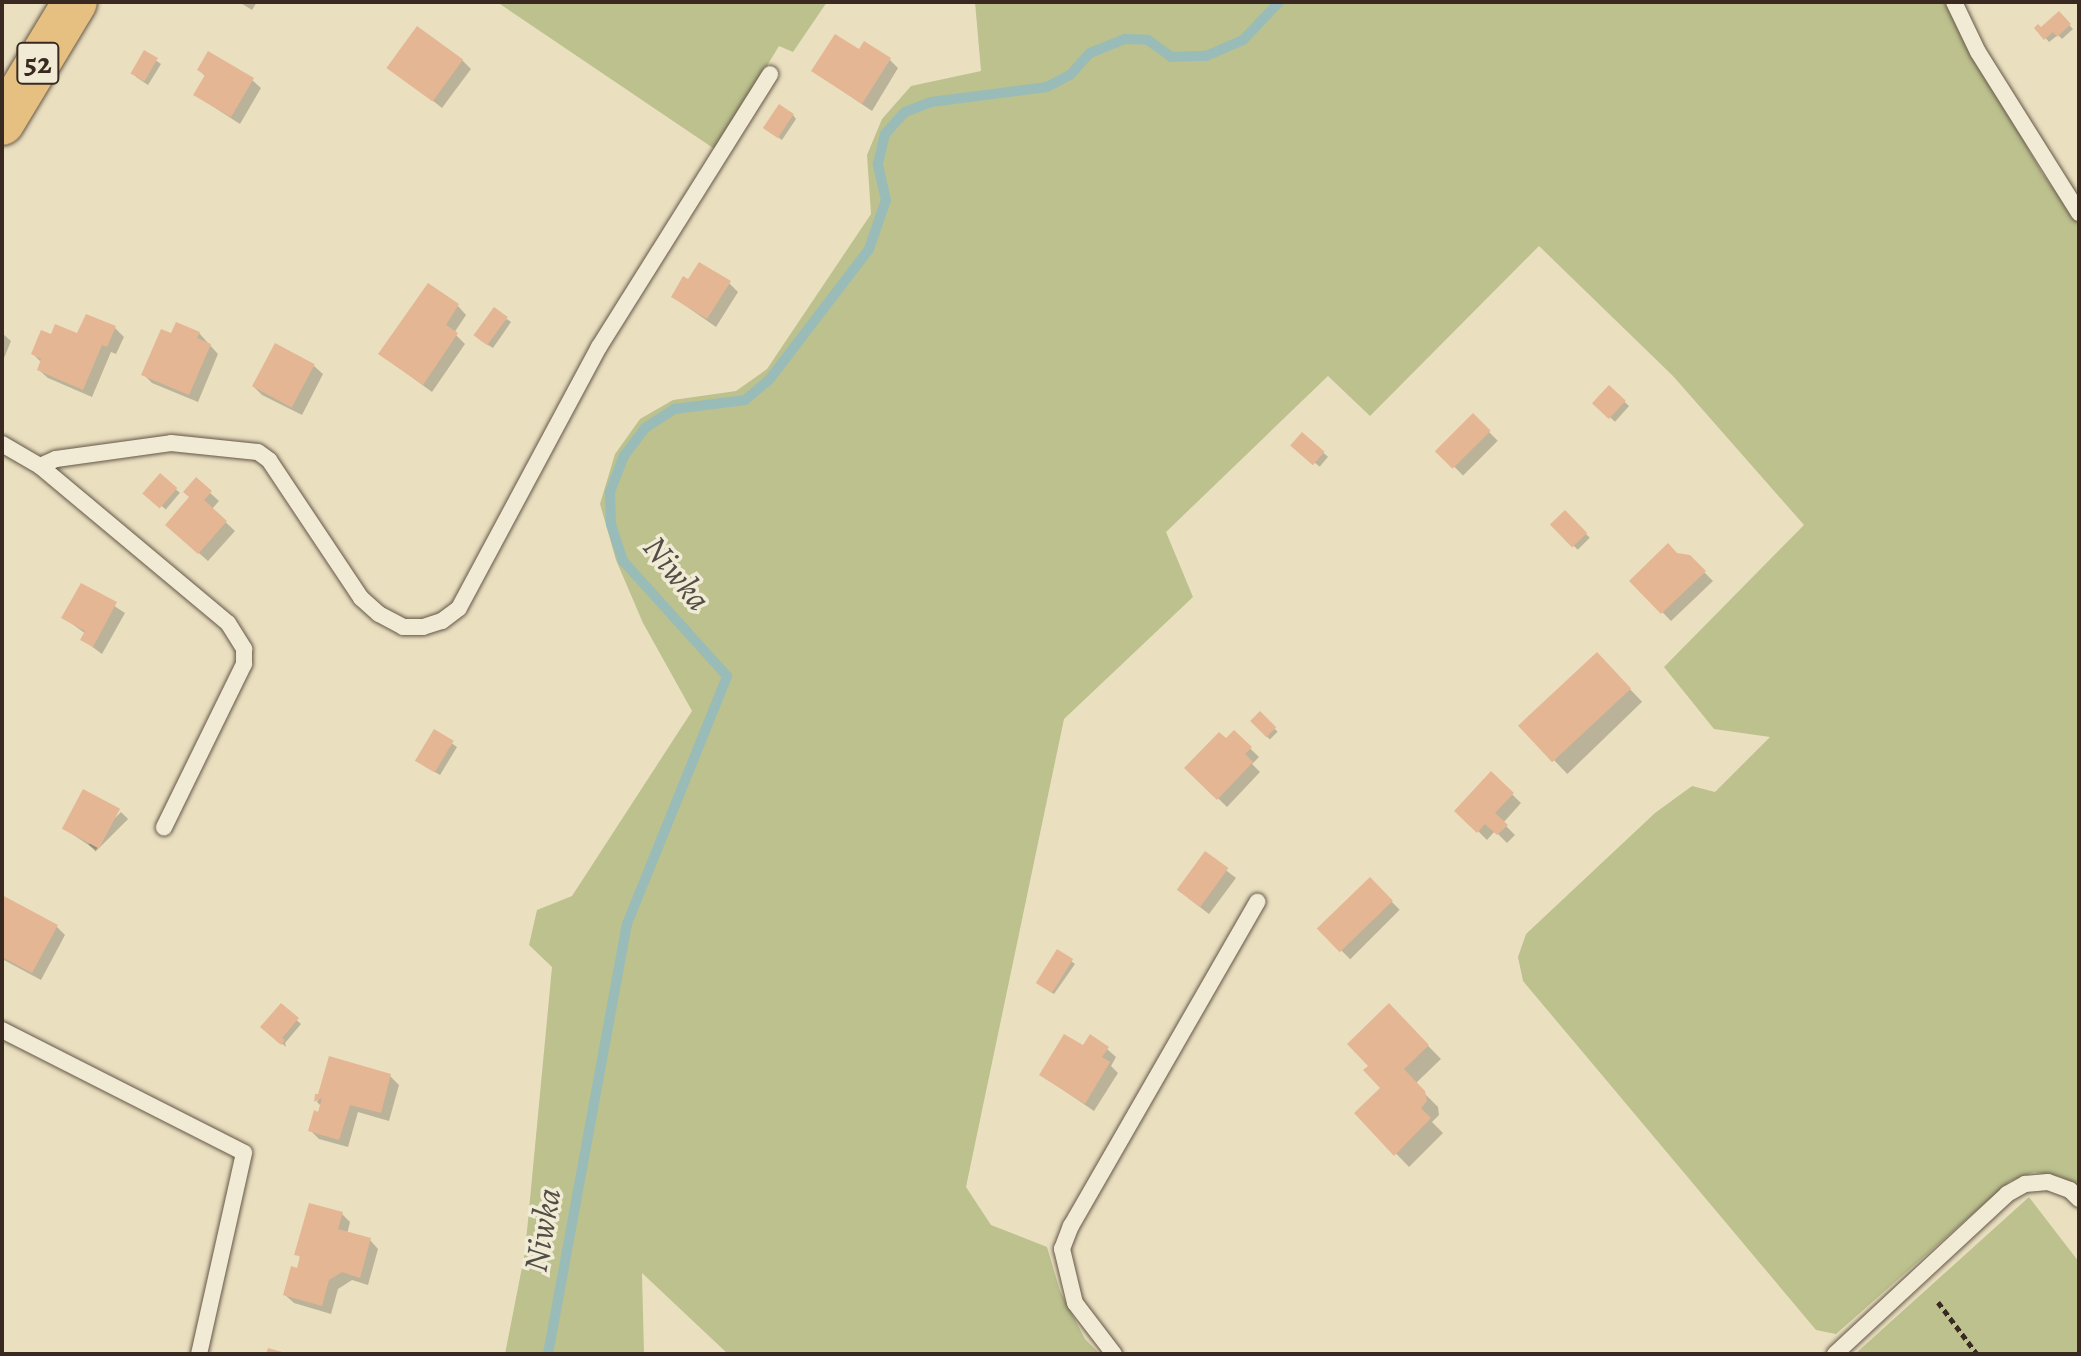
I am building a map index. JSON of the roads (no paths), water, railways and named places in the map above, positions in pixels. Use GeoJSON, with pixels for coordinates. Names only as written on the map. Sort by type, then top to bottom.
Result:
{"type":"FeatureCollection","features":[{"type":"Feature","properties":{"kind":"main road","name":"52"},"geometry":{"type":"LineString","coordinates":[[2,123],[75,2]]}},
{"type":"Feature","properties":{"kind":"lane"},"geometry":{"type":"LineString","coordinates":[[1954,2],[1986,65],[2079,213]]}},
{"type":"Feature","properties":{"kind":"lane"},"geometry":{"type":"LineString","coordinates":[[40,466],[56,459],[171,443],[258,452],[269,460],[361,598],[379,614],[403,627],[423,627],[442,621],[459,608],[599,347],[770,74]]}},
{"type":"Feature","properties":{"kind":"lane"},"geometry":{"type":"LineString","coordinates":[[2,444],[40,466],[228,623],[244,649],[244,664],[164,827]]}},
{"type":"Feature","properties":{"kind":"lane"},"geometry":{"type":"LineString","coordinates":[[1114,1354],[1075,1303],[1062,1249],[1079,1213],[1257,902]]}},
{"type":"Feature","properties":{"kind":"lane"},"geometry":{"type":"LineString","coordinates":[[2,1030],[244,1153],[199,1354]]}},
{"type":"Feature","properties":{"kind":"lane"},"geometry":{"type":"LineString","coordinates":[[1835,1354],[2007,1194],[2025,1184],[2048,1182],[2070,1190],[2079,1199]]}},
{"type":"Feature","properties":{"kind":"waterway","name":"Niwka"},"geometry":{"type":"LineString","coordinates":[[548,1354],[627,924],[727,676],[623,561],[611,524],[610,492],[624,456],[645,428],[674,409],[745,400],[769,380],[869,249],[886,200],[878,164],[885,134],[905,112],[931,102],[1047,87],[1070,75],[1090,53],[1125,39],[1148,40],[1171,57],[1206,56],[1243,40],[1279,2]]}}]}
